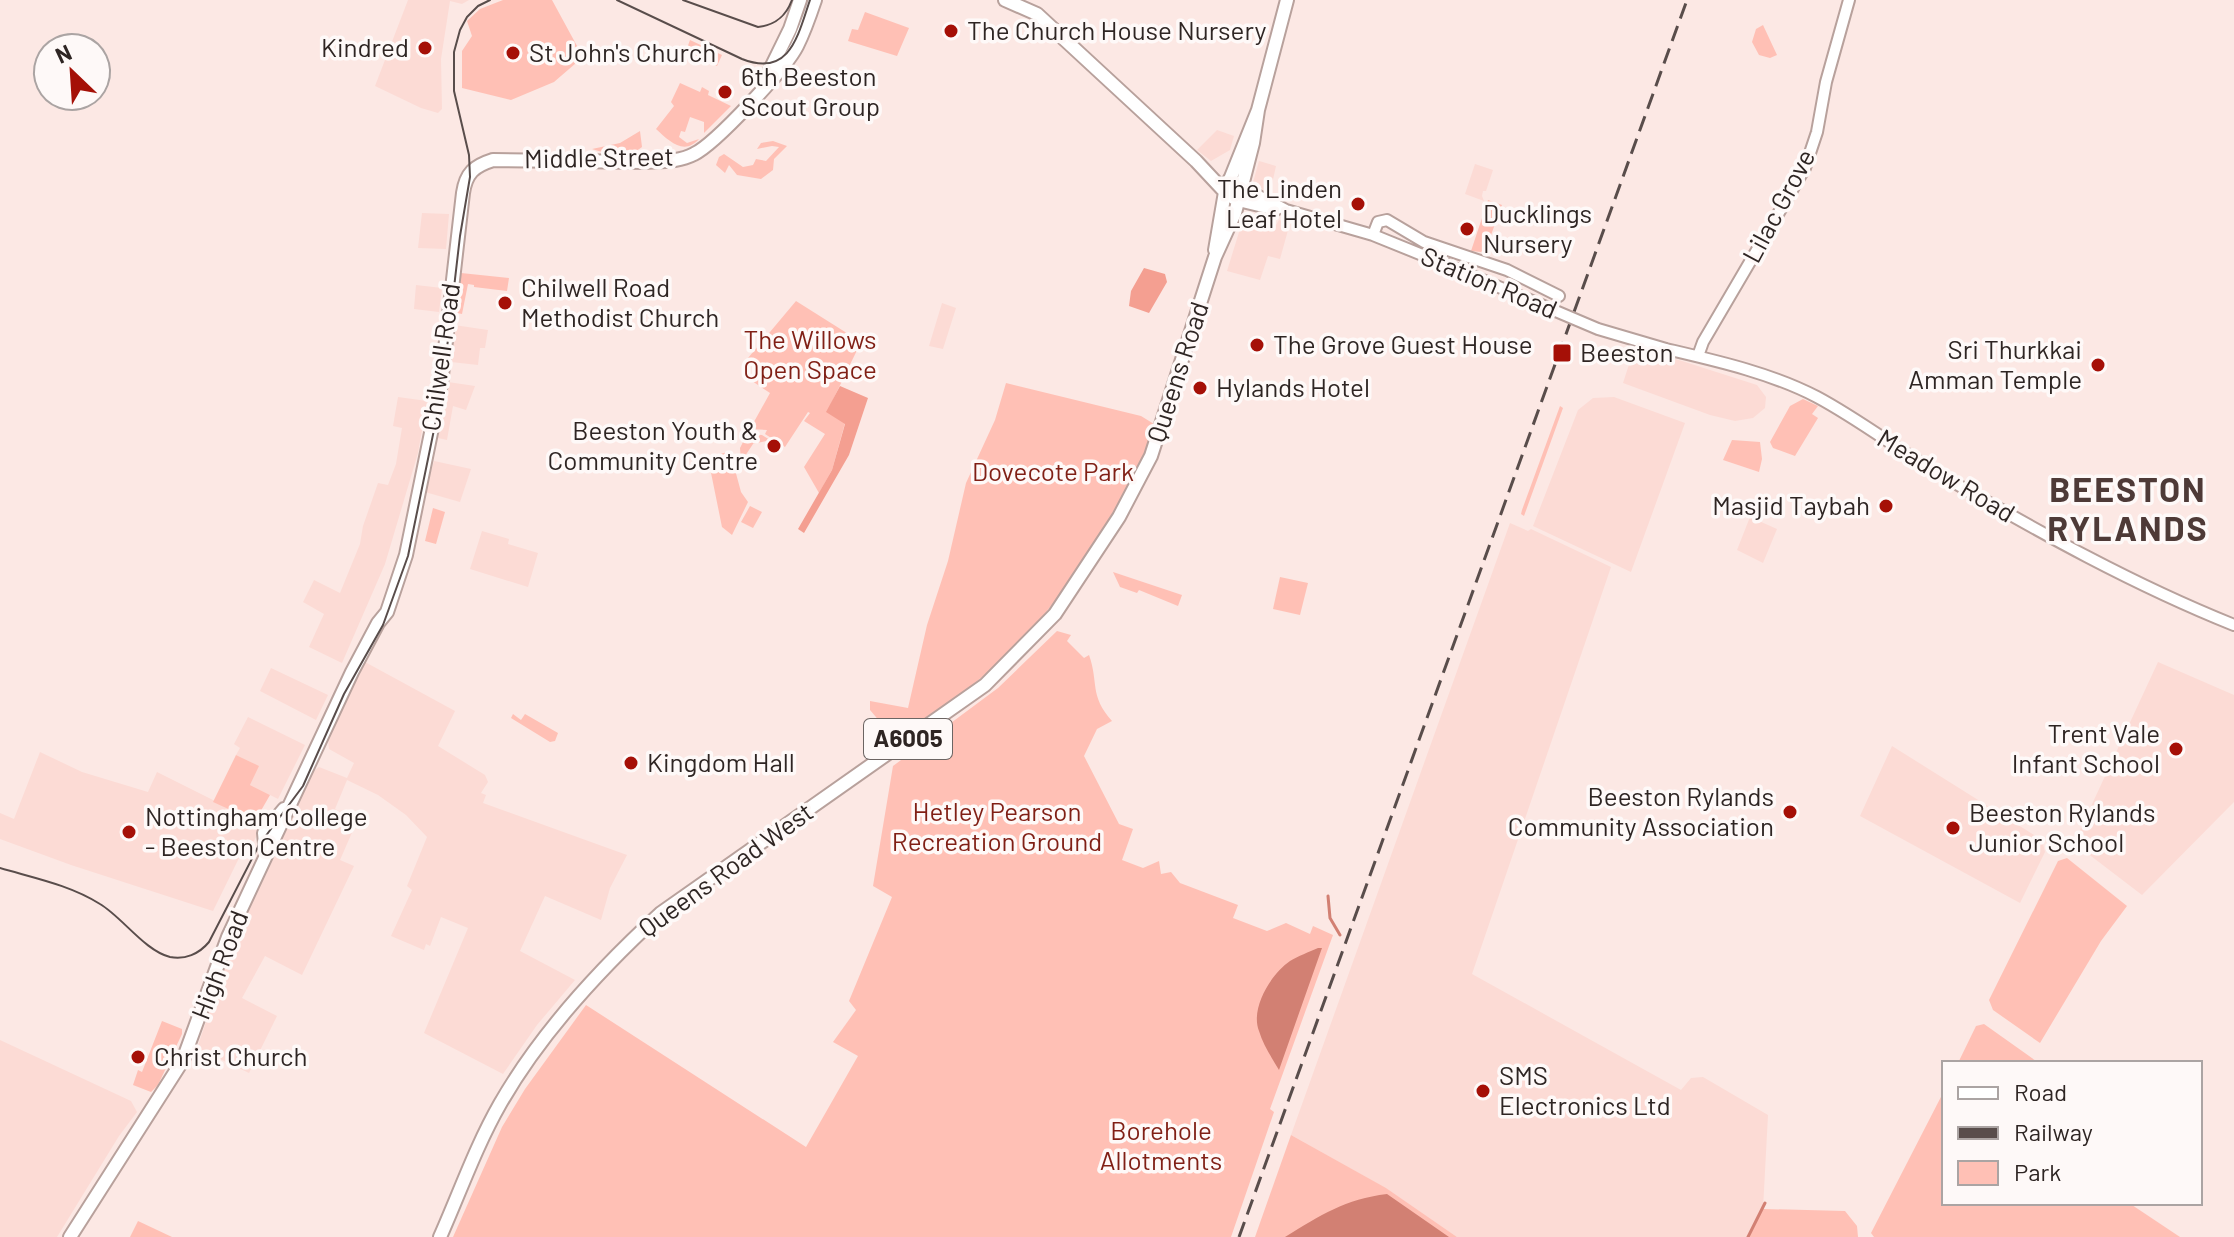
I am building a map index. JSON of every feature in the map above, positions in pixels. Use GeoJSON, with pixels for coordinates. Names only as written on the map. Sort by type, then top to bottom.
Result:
{"type":"FeatureCollection","features":[{"type":"Feature","properties":{"kind":"main road","name":"Middle Street"},"geometry":{"type":"LineString","coordinates":[[754,97],[790,29],[800,0]]}},
{"type":"Feature","properties":{"kind":"main road","name":"Middle Street"},"geometry":{"type":"LineString","coordinates":[[471,171],[481,164],[500,159],[586,162],[678,160],[702,149],[793,53],[815,0]]}},
{"type":"Feature","properties":{"kind":"main road","name":"Station Road"},"geometry":{"type":"LineString","coordinates":[[1005,0],[1037,14],[1196,161],[1240,194]]}},
{"type":"Feature","properties":{"kind":"main road","name":"Queens Road"},"geometry":{"type":"LineString","coordinates":[[1087,568],[1119,517],[1151,456],[1215,257],[1240,194],[1287,0]]}},
{"type":"Feature","properties":{"kind":"main road"},"geometry":{"type":"LineString","coordinates":[[770,71],[776,71],[793,53]]}},
{"type":"Feature","properties":{"kind":"main road","name":"Queens Road"},"geometry":{"type":"LineString","coordinates":[[1215,257],[1215,238],[1226,186],[1258,110]]}},
{"type":"Feature","properties":{"kind":"main road","name":"Chilwell Road"},"geometry":{"type":"LineString","coordinates":[[378,623],[379,610],[407,542],[441,384],[463,193],[471,171]]}},
{"type":"Feature","properties":{"kind":"main road","name":"Queens Road West"},"geometry":{"type":"LineString","coordinates":[[440,1237],[468,1168],[510,1087],[585,988],[625,946],[671,905],[985,685],[1055,614],[1087,568]]}},
{"type":"Feature","properties":{"kind":"main road","name":"High Road"},"geometry":{"type":"LineString","coordinates":[[70,1237],[180,1065],[228,937],[266,854],[264,833],[298,791],[378,623]]}},
{"type":"Feature","properties":{"kind":"street","name":"Lilac Grove"},"geometry":{"type":"LineString","coordinates":[[1698,356],[1703,342],[1805,168],[1817,132],[1826,82],[1849,0]]}},
{"type":"Feature","properties":{"kind":"street","name":"Station Road"},"geometry":{"type":"LineString","coordinates":[[1240,194],[1373,235],[1598,329],[1698,356]]}},
{"type":"Feature","properties":{"kind":"street","name":"Station Road"},"geometry":{"type":"LineString","coordinates":[[1373,235],[1378,222],[1387,220],[1424,242],[1507,270],[1559,296]]}},
{"type":"Feature","properties":{"kind":"street","name":"Meadow Road"},"geometry":{"type":"LineString","coordinates":[[1698,356],[1812,395],[1943,476],[2030,525],[2132,578],[2234,625]]}},
{"type":"Feature","properties":{"kind":"shaded area"},"geometry":{"type":"Polygon","coordinates":[[[408,0],[469,0],[462,4],[450,1],[441,59],[442,109],[438,113],[375,86],[408,0]]]}},
{"type":"Feature","properties":{"kind":"shaded area"},"geometry":{"type":"Polygon","coordinates":[[[1217,130],[1234,136],[1230,150],[1211,161],[1197,150],[1217,130]]]}},
{"type":"Feature","properties":{"kind":"shaded area"},"geometry":{"type":"Polygon","coordinates":[[[1259,161],[1276,166],[1270,193],[1252,186],[1259,161]]]}},
{"type":"Feature","properties":{"kind":"shaded area"},"geometry":{"type":"Polygon","coordinates":[[[1475,164],[1493,170],[1486,191],[1483,191],[1484,201],[1465,194],[1475,164]]]}},
{"type":"Feature","properties":{"kind":"shaded area"},"geometry":{"type":"Polygon","coordinates":[[[422,213],[449,214],[446,249],[418,248],[422,213]]]}},
{"type":"Feature","properties":{"kind":"shaded area"},"geometry":{"type":"Polygon","coordinates":[[[1244,216],[1276,225],[1279,220],[1290,223],[1280,259],[1268,256],[1260,280],[1227,271],[1244,216]]]}},
{"type":"Feature","properties":{"kind":"shaded area"},"geometry":{"type":"Polygon","coordinates":[[[1144,268],[1165,274],[1167,282],[1149,313],[1129,306],[1131,291],[1144,268]]]}},
{"type":"Feature","properties":{"kind":"shaded area"},"geometry":{"type":"Polygon","coordinates":[[[416,285],[442,288],[439,312],[414,309],[416,285]]]}},
{"type":"Feature","properties":{"kind":"shaded area"},"geometry":{"type":"Polygon","coordinates":[[[942,303],[956,308],[943,349],[929,346],[942,303]]]}},
{"type":"Feature","properties":{"kind":"shaded area"},"geometry":{"type":"Polygon","coordinates":[[[454,325],[488,330],[485,348],[480,348],[478,365],[451,362],[454,325]]]}},
{"type":"Feature","properties":{"kind":"shaded area"},"geometry":{"type":"Polygon","coordinates":[[[1635,346],[1757,385],[1766,397],[1765,408],[1753,418],[1735,421],[1623,383],[1635,346]]]}},
{"type":"Feature","properties":{"kind":"shaded area"},"geometry":{"type":"Polygon","coordinates":[[[448,382],[475,386],[466,410],[453,406],[447,440],[438,438],[448,382]]]}},
{"type":"Feature","properties":{"kind":"shaded area"},"geometry":{"type":"Polygon","coordinates":[[[840,386],[868,398],[849,455],[804,533],[798,529],[832,470],[845,424],[826,412],[840,386]]]}},
{"type":"Feature","properties":{"kind":"shaded area"},"geometry":{"type":"Polygon","coordinates":[[[398,397],[427,401],[418,453],[385,564],[342,663],[309,647],[324,614],[303,602],[314,580],[340,593],[360,544],[378,483],[388,485],[396,464],[402,428],[393,426],[398,397]]]}},
{"type":"Feature","properties":{"kind":"shaded area"},"geometry":{"type":"Polygon","coordinates":[[[1614,397],[1685,423],[1631,572],[1533,526],[1578,410],[1593,398],[1614,397]]]}},
{"type":"Feature","properties":{"kind":"shaded area"},"geometry":{"type":"Polygon","coordinates":[[[434,461],[471,469],[460,502],[425,492],[434,461]]]}},
{"type":"Feature","properties":{"kind":"shaded area"},"geometry":{"type":"Polygon","coordinates":[[[1750,517],[1777,529],[1763,563],[1737,550],[1750,517]]]}},
{"type":"Feature","properties":{"kind":"shaded area"},"geometry":{"type":"Polygon","coordinates":[[[1510,523],[1528,531],[1531,529],[1611,567],[1472,974],[1681,1090],[1691,1078],[1703,1077],[1768,1115],[1763,1209],[1749,1237],[1457,1237],[1387,1189],[1291,1135],[1510,523]]]}},
{"type":"Feature","properties":{"kind":"shaded area"},"geometry":{"type":"Polygon","coordinates":[[[482,531],[509,539],[508,544],[538,553],[528,587],[470,569],[482,531]]]}},
{"type":"Feature","properties":{"kind":"shaded area"},"geometry":{"type":"Polygon","coordinates":[[[365,662],[455,711],[438,746],[485,775],[488,782],[481,793],[486,795],[483,803],[627,855],[610,888],[601,920],[545,896],[520,951],[575,980],[537,1025],[503,1074],[424,1033],[468,928],[441,917],[430,946],[426,944],[424,950],[391,936],[412,890],[407,886],[427,837],[406,815],[378,795],[347,780],[335,809],[357,821],[340,860],[354,866],[302,975],[265,956],[242,998],[277,1016],[249,1073],[197,1048],[242,918],[315,770],[319,767],[347,778],[354,763],[329,749],[328,739],[365,662]]]}},
{"type":"Feature","properties":{"kind":"shaded area","name":"Trent Vale Infant School"},"geometry":{"type":"Polygon","coordinates":[[[2158,662],[2234,695],[2234,802],[2142,895],[2074,843],[2158,662]]]}},
{"type":"Feature","properties":{"kind":"shaded area"},"geometry":{"type":"Polygon","coordinates":[[[271,668],[328,695],[316,720],[260,691],[271,668]]]}},
{"type":"Feature","properties":{"kind":"shaded area"},"geometry":{"type":"Polygon","coordinates":[[[248,717],[305,745],[278,799],[250,785],[258,766],[236,755],[240,748],[234,744],[248,717]]]}},
{"type":"Feature","properties":{"kind":"shaded area","name":"Beeston Rylands Junior School"},"geometry":{"type":"Polygon","coordinates":[[[1892,746],[2042,840],[2045,852],[2020,903],[1860,816],[1892,746]]]}},
{"type":"Feature","properties":{"kind":"shaded area","name":"Nottingham College - Beeston Centre"},"geometry":{"type":"Polygon","coordinates":[[[40,752],[82,772],[148,792],[157,772],[263,825],[251,846],[247,845],[239,858],[213,911],[0,839],[0,813],[14,819],[40,752]]]}},
{"type":"Feature","properties":{"kind":"shaded area"},"geometry":{"type":"Polygon","coordinates":[[[1322,948],[1279,1070],[1259,1031],[1257,1012],[1260,1002],[1269,983],[1283,967],[1322,948]]]}},
{"type":"Feature","properties":{"kind":"shaded area"},"geometry":{"type":"Polygon","coordinates":[[[0,1040],[131,1101],[137,1112],[57,1237],[0,1237],[0,1040]]]}},
{"type":"Feature","properties":{"kind":"shaded area"},"geometry":{"type":"Polygon","coordinates":[[[1387,1194],[1449,1237],[1285,1237],[1346,1204],[1387,1194]]]}},
{"type":"Feature","properties":{"kind":"green space"},"geometry":{"type":"Polygon","coordinates":[[[503,0],[552,0],[583,57],[554,82],[511,100],[462,88],[462,51],[472,36],[467,21],[480,9],[503,0]]]}},
{"type":"Feature","properties":{"kind":"green space"},"geometry":{"type":"Polygon","coordinates":[[[865,12],[909,28],[897,56],[848,41],[852,29],[858,30],[865,12]]]}},
{"type":"Feature","properties":{"kind":"green space"},"geometry":{"type":"Polygon","coordinates":[[[1763,25],[1777,55],[1770,58],[1759,55],[1752,42],[1756,29],[1763,25]]]}},
{"type":"Feature","properties":{"kind":"green space"},"geometry":{"type":"Polygon","coordinates":[[[690,40],[722,55],[717,66],[686,51],[690,40]]]}},
{"type":"Feature","properties":{"kind":"green space"},"geometry":{"type":"Polygon","coordinates":[[[680,83],[700,92],[702,87],[709,91],[708,95],[731,106],[704,133],[704,122],[690,117],[685,132],[681,131],[679,137],[687,143],[699,139],[688,146],[677,145],[656,129],[674,106],[671,102],[680,83]]]}},
{"type":"Feature","properties":{"kind":"green space"},"geometry":{"type":"Polygon","coordinates":[[[640,131],[642,147],[631,153],[592,149],[620,143],[640,131]]]}},
{"type":"Feature","properties":{"kind":"green space"},"geometry":{"type":"Polygon","coordinates":[[[773,141],[787,146],[774,159],[773,170],[761,179],[737,175],[729,165],[725,173],[716,165],[724,154],[743,167],[753,165],[756,159],[766,161],[779,147],[757,149],[761,143],[773,141]]]}},
{"type":"Feature","properties":{"kind":"green space"},"geometry":{"type":"Polygon","coordinates":[[[1488,200],[1502,205],[1487,246],[1481,252],[1471,251],[1488,200]]]}},
{"type":"Feature","properties":{"kind":"green space"},"geometry":{"type":"Polygon","coordinates":[[[461,273],[509,278],[507,291],[468,284],[462,314],[457,313],[461,273]]]}},
{"type":"Feature","properties":{"kind":"green space","name":"The Willows Open Space"},"geometry":{"type":"Polygon","coordinates":[[[796,301],[861,342],[827,412],[845,423],[832,470],[819,493],[804,467],[825,434],[804,421],[810,413],[808,412],[785,447],[765,434],[767,430],[750,429],[770,393],[752,381],[761,367],[748,358],[796,301]]]}},
{"type":"Feature","properties":{"kind":"green space","name":"Dovecote Park"},"geometry":{"type":"Polygon","coordinates":[[[1006,383],[1141,416],[1154,424],[1155,431],[1096,543],[1047,611],[988,672],[932,714],[892,736],[870,710],[870,701],[908,708],[966,483],[995,420],[1006,383]]]}},
{"type":"Feature","properties":{"kind":"green space"},"geometry":{"type":"Polygon","coordinates":[[[1803,399],[1818,406],[1812,414],[1818,418],[1795,456],[1773,448],[1770,442],[1790,406],[1803,399]]]}},
{"type":"Feature","properties":{"kind":"green space"},"geometry":{"type":"Polygon","coordinates":[[[1560,406],[1563,408],[1524,516],[1522,510],[1560,406]]]}},
{"type":"Feature","properties":{"kind":"green space"},"geometry":{"type":"Polygon","coordinates":[[[747,434],[762,435],[770,440],[753,444],[741,462],[740,448],[747,434]]]}},
{"type":"Feature","properties":{"kind":"green space"},"geometry":{"type":"Polygon","coordinates":[[[1732,440],[1760,442],[1762,459],[1759,472],[1723,460],[1732,440]]]}},
{"type":"Feature","properties":{"kind":"green space"},"geometry":{"type":"Polygon","coordinates":[[[730,451],[741,492],[748,502],[732,535],[722,527],[708,458],[730,451]]]}},
{"type":"Feature","properties":{"kind":"green space"},"geometry":{"type":"Polygon","coordinates":[[[750,506],[762,512],[753,528],[741,522],[750,506]]]}},
{"type":"Feature","properties":{"kind":"green space"},"geometry":{"type":"Polygon","coordinates":[[[433,508],[445,512],[436,544],[425,541],[433,508]]]}},
{"type":"Feature","properties":{"kind":"green space"},"geometry":{"type":"Polygon","coordinates":[[[1113,572],[1182,595],[1178,606],[1139,590],[1137,593],[1120,587],[1113,572]]]}},
{"type":"Feature","properties":{"kind":"green space"},"geometry":{"type":"Polygon","coordinates":[[[1280,577],[1308,583],[1300,615],[1273,609],[1280,577]]]}},
{"type":"Feature","properties":{"kind":"green space"},"geometry":{"type":"Polygon","coordinates":[[[1057,631],[1071,635],[1067,641],[1084,658],[1089,655],[1097,696],[1112,721],[1097,729],[1084,756],[1119,824],[1133,829],[1122,860],[1143,868],[1159,861],[1161,874],[1171,872],[1180,883],[1238,905],[1233,918],[1267,931],[1286,923],[1310,934],[1313,926],[1333,935],[1270,1109],[1274,1112],[1231,1237],[453,1237],[502,1127],[525,1089],[586,1005],[806,1147],[858,1056],[833,1042],[856,1010],[849,1001],[892,897],[873,886],[893,766],[998,688],[1057,631]]]}},
{"type":"Feature","properties":{"kind":"green space"},"geometry":{"type":"Polygon","coordinates":[[[513,714],[521,720],[525,714],[558,733],[555,741],[550,742],[511,718],[513,714]]]}},
{"type":"Feature","properties":{"kind":"green space"},"geometry":{"type":"Polygon","coordinates":[[[236,755],[259,766],[250,785],[270,795],[255,821],[213,802],[236,755]]]}},
{"type":"Feature","properties":{"kind":"green space","name":"Beeston Rylands Junior School"},"geometry":{"type":"Polygon","coordinates":[[[2067,858],[2127,906],[2101,941],[2040,1043],[1993,1010],[1989,1000],[2058,861],[2067,858]]]}},
{"type":"Feature","properties":{"kind":"green space"},"geometry":{"type":"Polygon","coordinates":[[[162,1021],[182,1029],[182,1034],[158,1085],[151,1092],[133,1085],[138,1070],[142,1072],[162,1021]]]}},
{"type":"Feature","properties":{"kind":"green space"},"geometry":{"type":"Polygon","coordinates":[[[1984,1024],[2036,1061],[1959,1061],[1976,1026],[1984,1024]]]}},
{"type":"Feature","properties":{"kind":"green space"},"geometry":{"type":"Polygon","coordinates":[[[1942,1095],[1942,1205],[2132,1205],[2180,1237],[1874,1237],[1871,1233],[1942,1095]]]}},
{"type":"Feature","properties":{"kind":"green space"},"geometry":{"type":"Polygon","coordinates":[[[1291,1135],[1386,1188],[1457,1237],[1255,1237],[1291,1135]]]}},
{"type":"Feature","properties":{"kind":"green space"},"geometry":{"type":"Polygon","coordinates":[[[1763,1209],[1845,1211],[1857,1226],[1858,1237],[1749,1237],[1763,1209]]]}},
{"type":"Feature","properties":{"kind":"green space"},"geometry":{"type":"Polygon","coordinates":[[[138,1221],[172,1237],[130,1237],[138,1221]]]}},
{"type":"Feature","properties":{"kind":"waterway"},"geometry":{"type":"LineString","coordinates":[[1328,896],[1330,918],[1340,935]]}},
{"type":"Feature","properties":{"kind":"waterway"},"geometry":{"type":"LineString","coordinates":[[1748,1237],[1765,1203]]}},
{"type":"Feature","properties":{"kind":"tram line"},"geometry":{"type":"LineString","coordinates":[[0,868],[88,897],[161,954],[186,957],[209,942],[259,845],[303,786],[344,694],[383,625],[408,556],[442,391],[470,177],[469,155],[454,91],[454,52],[467,17],[490,0]]}},
{"type":"Feature","properties":{"kind":"tram line"},"geometry":{"type":"LineString","coordinates":[[617,0],[742,59],[758,63],[771,63],[790,50],[810,0]]}},
{"type":"Feature","properties":{"kind":"tram line"},"geometry":{"type":"LineString","coordinates":[[683,0],[758,27],[780,19],[792,0]]}},
{"type":"Feature","properties":{"kind":"railway"},"geometry":{"type":"LineString","coordinates":[[1239,1237],[1687,0]]}},
{"type":"Feature","properties":{"kind":"place","name":"The Church House Nursery"},"geometry":{"type":"Point","coordinates":[951,31]}},
{"type":"Feature","properties":{"kind":"place","name":"Kindred"},"geometry":{"type":"Point","coordinates":[425,48]}},
{"type":"Feature","properties":{"kind":"place","name":"St John's Church"},"geometry":{"type":"Point","coordinates":[513,53]}},
{"type":"Feature","properties":{"kind":"place","name":"6th Beeston Scout Group"},"geometry":{"type":"Point","coordinates":[725,92]}},
{"type":"Feature","properties":{"kind":"place","name":"The Linden Leaf Hotel"},"geometry":{"type":"Point","coordinates":[1358,204]}},
{"type":"Feature","properties":{"kind":"place","name":"Ducklings Nursery"},"geometry":{"type":"Point","coordinates":[1467,229]}},
{"type":"Feature","properties":{"kind":"place","name":"Chilwell Road Methodist Church"},"geometry":{"type":"Point","coordinates":[505,303]}},
{"type":"Feature","properties":{"kind":"place","name":"The Grove Guest House"},"geometry":{"type":"Point","coordinates":[1257,345]}},
{"type":"Feature","properties":{"kind":"place","name":"Beeston"},"geometry":{"type":"Point","coordinates":[1562,353]}},
{"type":"Feature","properties":{"kind":"place","name":"Sri Thurkkai Amman Temple"},"geometry":{"type":"Point","coordinates":[2098,365]}},
{"type":"Feature","properties":{"kind":"place","name":"Hylands Hotel"},"geometry":{"type":"Point","coordinates":[1200,388]}},
{"type":"Feature","properties":{"kind":"place","name":"Beeston Youth & Community Centre"},"geometry":{"type":"Point","coordinates":[774,446]}},
{"type":"Feature","properties":{"kind":"place","name":"Masjid Taybah"},"geometry":{"type":"Point","coordinates":[1886,506]}},
{"type":"Feature","properties":{"kind":"place","name":"Trent Vale Infant School"},"geometry":{"type":"Point","coordinates":[2176,749]}},
{"type":"Feature","properties":{"kind":"place","name":"Kingdom Hall"},"geometry":{"type":"Point","coordinates":[631,763]}},
{"type":"Feature","properties":{"kind":"place","name":"Beeston Rylands Community Association"},"geometry":{"type":"Point","coordinates":[1790,812]}},
{"type":"Feature","properties":{"kind":"place","name":"Beeston Rylands Junior School"},"geometry":{"type":"Point","coordinates":[1953,828]}},
{"type":"Feature","properties":{"kind":"place","name":"Nottingham College - Beeston Centre"},"geometry":{"type":"Point","coordinates":[129,832]}},
{"type":"Feature","properties":{"kind":"place","name":"Christ Church"},"geometry":{"type":"Point","coordinates":[138,1057]}},
{"type":"Feature","properties":{"kind":"place","name":"SMS Electronics Ltd"},"geometry":{"type":"Point","coordinates":[1483,1091]}},
{"type":"Feature","properties":{"kind":"district","name":"BEESTON RYLANDS"},"geometry":{"type":"Point","coordinates":[2128,510]}},
{"type":"Feature","properties":{"kind":"park label","name":"Hetley Pearson Recreation Ground"},"geometry":{"type":"Point","coordinates":[997,827]}},
{"type":"Feature","properties":{"kind":"park label","name":"Borehole Allotments"},"geometry":{"type":"Point","coordinates":[1161,1146]}}]}
